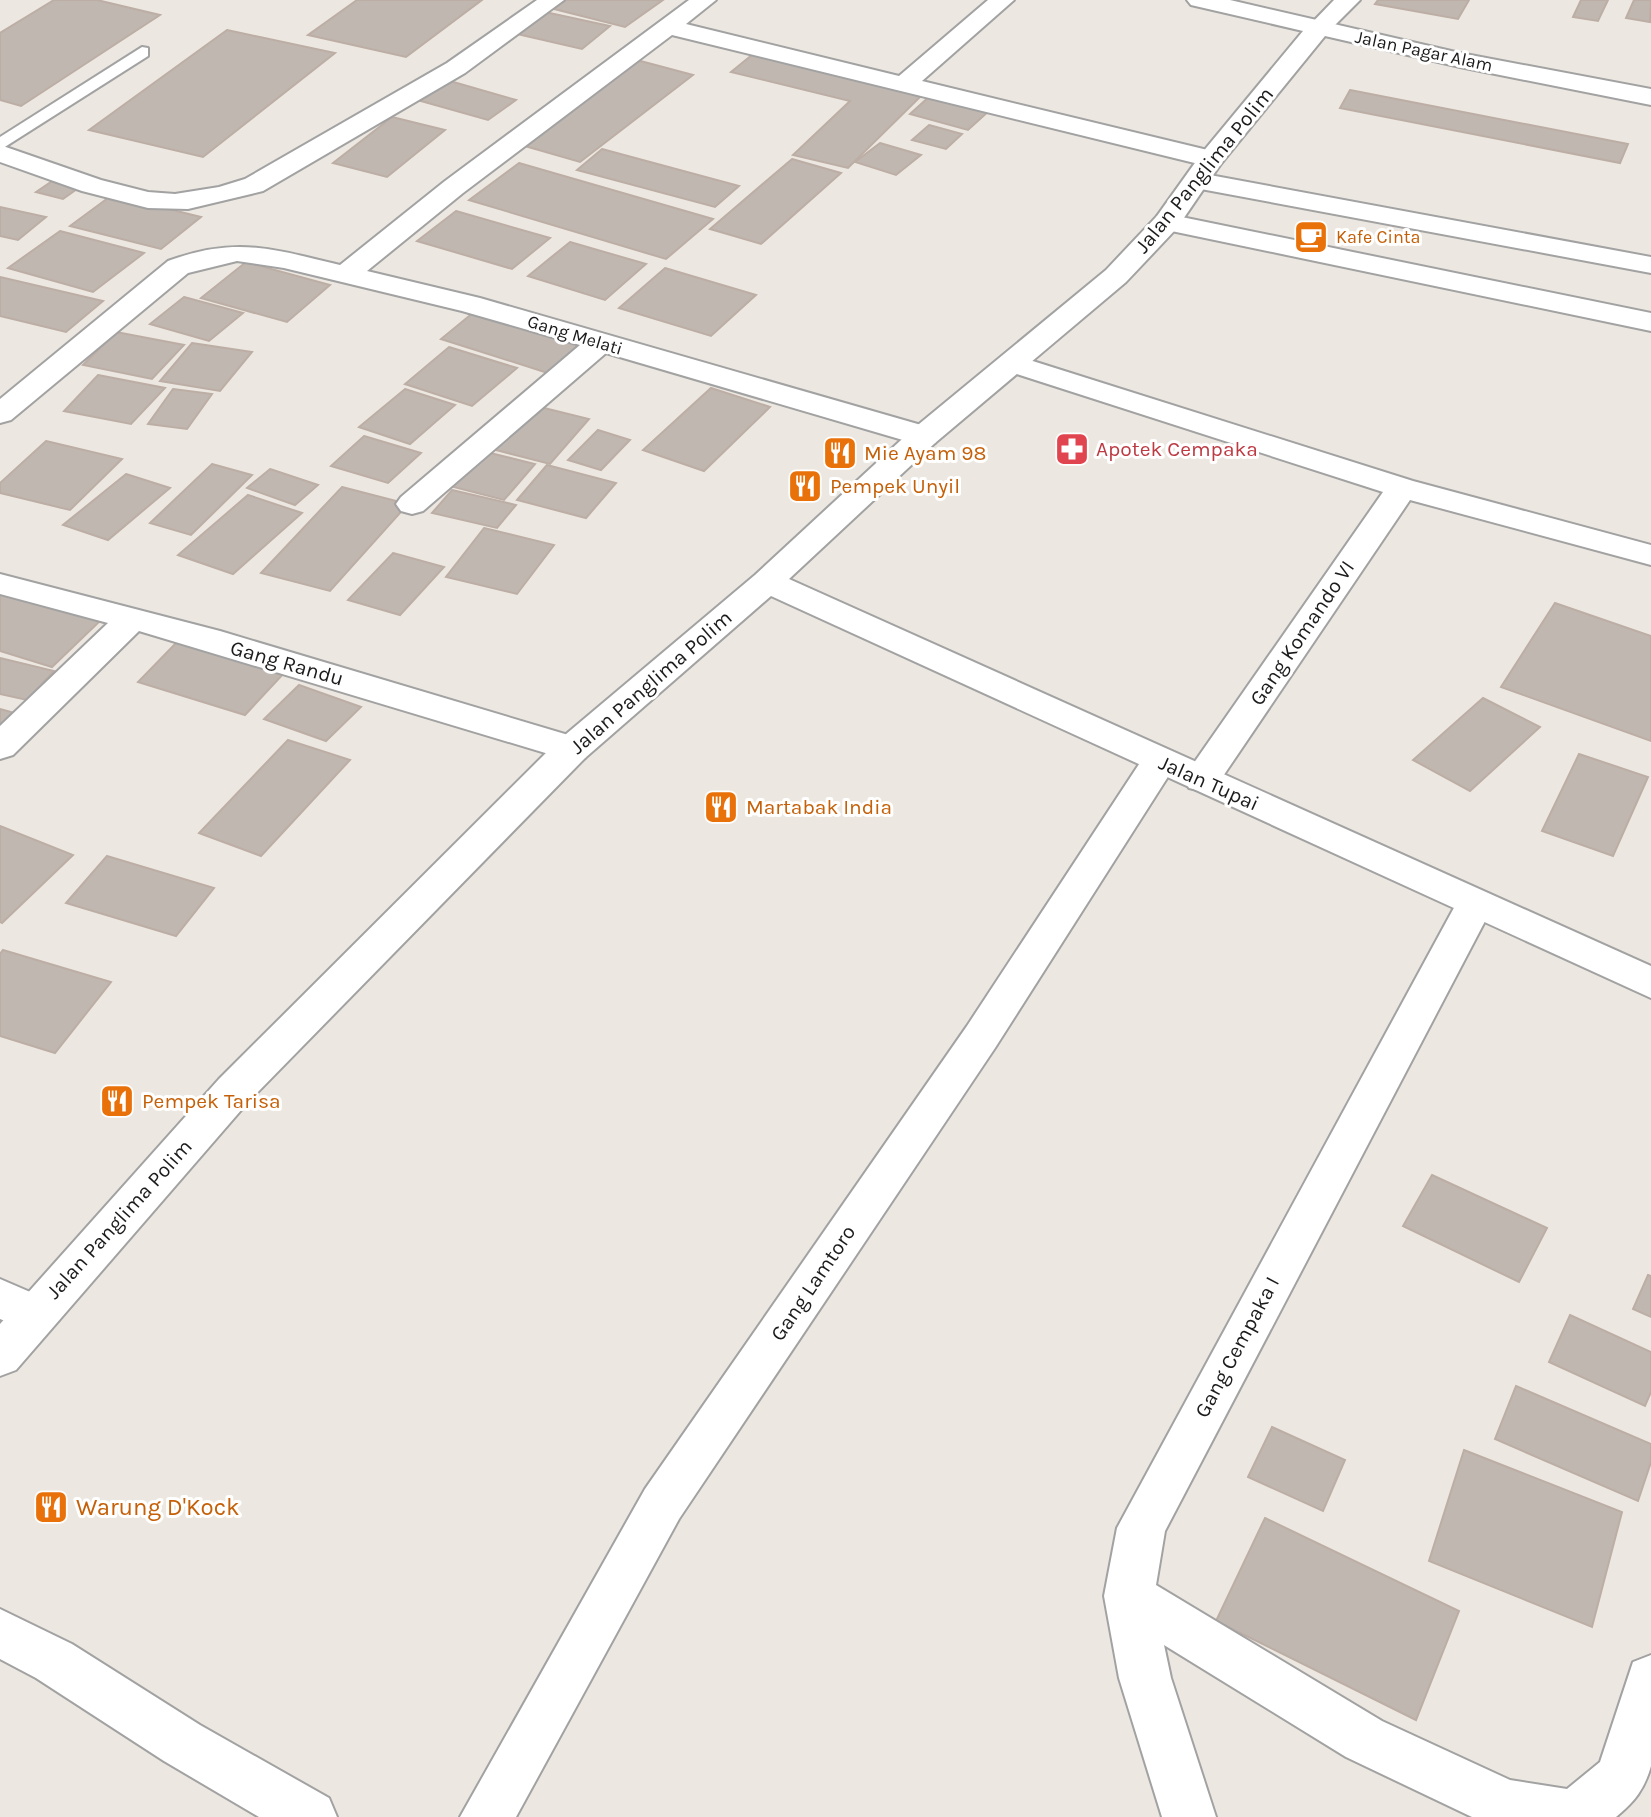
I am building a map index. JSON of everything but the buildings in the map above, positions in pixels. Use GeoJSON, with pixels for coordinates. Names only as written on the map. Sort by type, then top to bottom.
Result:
{"type":"FeatureCollection","features":[{"type":"Feature","properties":{"kind":"street"},"geometry":{"type":"LineString","coordinates":[[0,153],[150,200],[189,200],[219,195],[254,185],[456,68],[552,0]]}},
{"type":"Feature","properties":{"kind":"street"},"geometry":{"type":"LineString","coordinates":[[345,275],[454,187],[704,0]]}},
{"type":"Feature","properties":{"kind":"street"},"geometry":{"type":"LineString","coordinates":[[905,83],[1002,0]]}},
{"type":"Feature","properties":{"kind":"street","name":"Jalan Pagar Alam"},"geometry":{"type":"LineString","coordinates":[[1199,0],[1318,29],[1650,95]]}},
{"type":"Feature","properties":{"kind":"street","name":"Jalan Panglima Polim"},"geometry":{"type":"LineString","coordinates":[[0,1356],[18,1306],[572,749],[767,582],[924,436],[1014,364],[1116,276],[1167,222],[1205,170],[1318,29],[1348,0]]}},
{"type":"Feature","properties":{"kind":"street"},"geometry":{"type":"LineString","coordinates":[[667,27],[905,83],[1205,170],[1651,265]]}},
{"type":"Feature","properties":{"kind":"street"},"geometry":{"type":"LineString","coordinates":[[1167,222],[1651,322]]}},
{"type":"Feature","properties":{"kind":"street","name":"Gang Melati"},"geometry":{"type":"LineString","coordinates":[[0,414],[177,267],[237,253],[284,260],[470,304],[924,436]]}},
{"type":"Feature","properties":{"kind":"street"},"geometry":{"type":"LineString","coordinates":[[411,504],[600,343]]}},
{"type":"Feature","properties":{"kind":"street"},"geometry":{"type":"LineString","coordinates":[[1014,364],[1402,488],[1651,555]]}},
{"type":"Feature","properties":{"kind":"street","name":"Gang Komando VI"},"geometry":{"type":"LineString","coordinates":[[1202,779],[1402,488]]}},
{"type":"Feature","properties":{"kind":"street","name":"Jalan Tupai"},"geometry":{"type":"LineString","coordinates":[[767,582],[1651,983]]}},
{"type":"Feature","properties":{"kind":"street","name":"Gang Randu"},"geometry":{"type":"LineString","coordinates":[[0,584],[132,619],[572,749]]}},
{"type":"Feature","properties":{"kind":"street"},"geometry":{"type":"LineString","coordinates":[[0,747],[132,619]]}},
{"type":"Feature","properties":{"kind":"street","name":"Gang Lamtoro"},"geometry":{"type":"LineString","coordinates":[[486,1817],[662,1504],[981,1037],[1160,761]]}},
{"type":"Feature","properties":{"kind":"street","name":"Gang Cempaka I"},"geometry":{"type":"LineString","coordinates":[[1189,1817],[1145,1678],[1129,1595],[1140,1528],[1475,904]]}},
{"type":"Feature","properties":{"kind":"street"},"geometry":{"type":"LineString","coordinates":[[1129,1595],[1364,1740],[1507,1806],[1575,1817],[1621,1778],[1651,1679]]}},
{"type":"Feature","properties":{"kind":"street"},"geometry":{"type":"LineString","coordinates":[[0,1633],[54,1661],[182,1744],[310,1817]]}},
{"type":"Feature","properties":{"kind":"lane"},"geometry":{"type":"LineString","coordinates":[[0,145],[142,51]]}},
{"type":"Feature","properties":{"kind":"place","name":"Kafe Cinta"},"geometry":{"type":"Point","coordinates":[1311,237]}},
{"type":"Feature","properties":{"kind":"place","name":"Apotek Cempaka"},"geometry":{"type":"Point","coordinates":[1072,449]}},
{"type":"Feature","properties":{"kind":"place","name":"Mie Ayam 98"},"geometry":{"type":"Point","coordinates":[840,453]}},
{"type":"Feature","properties":{"kind":"place","name":"Pempek Unyil"},"geometry":{"type":"Point","coordinates":[805,486]}},
{"type":"Feature","properties":{"kind":"place","name":"Martabak India"},"geometry":{"type":"Point","coordinates":[721,807]}},
{"type":"Feature","properties":{"kind":"place","name":"Pempek Tarisa"},"geometry":{"type":"Point","coordinates":[117,1101]}},
{"type":"Feature","properties":{"kind":"place","name":"Warung D'Kock"},"geometry":{"type":"Point","coordinates":[51,1507]}}]}
